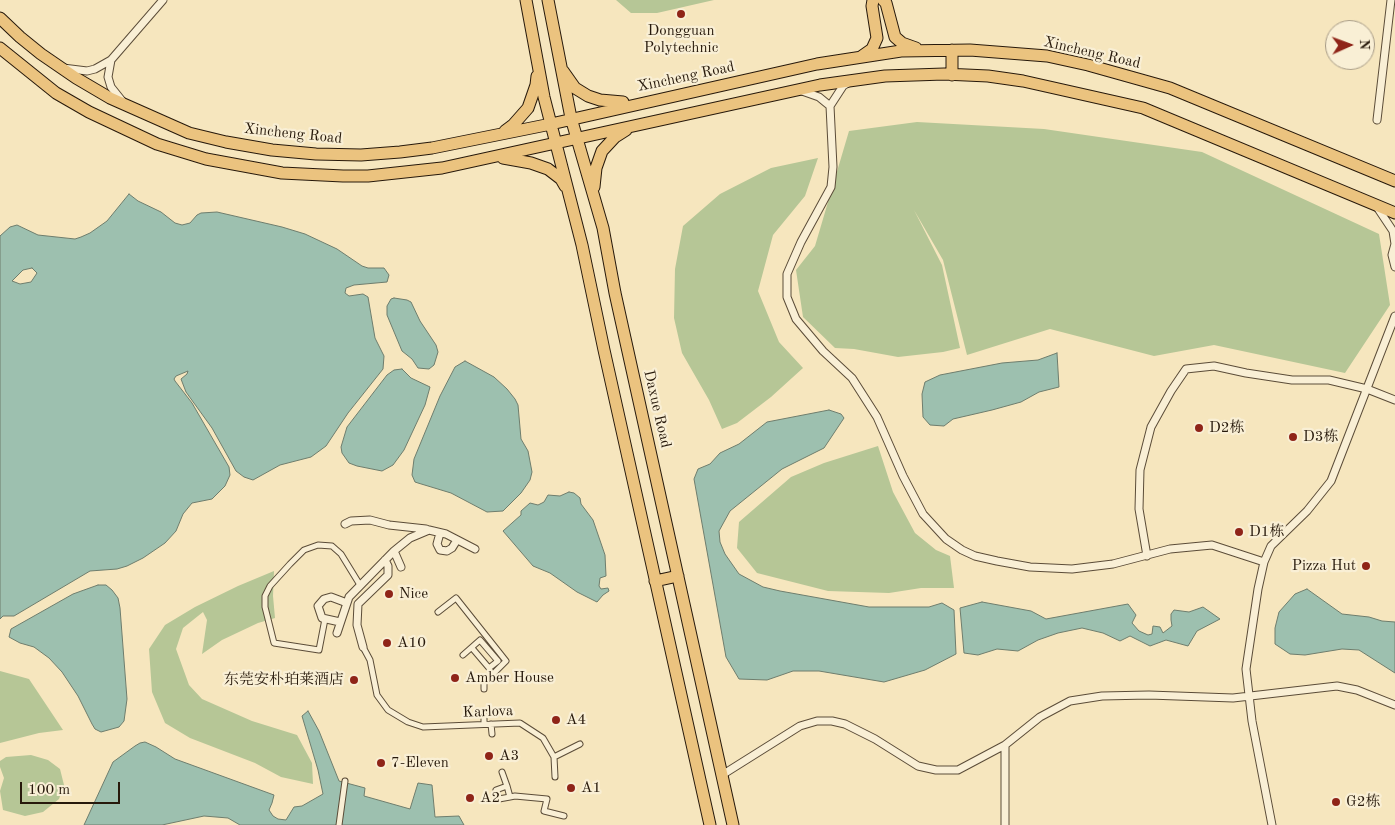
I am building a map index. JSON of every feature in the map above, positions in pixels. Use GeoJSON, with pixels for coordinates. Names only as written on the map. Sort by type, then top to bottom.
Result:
{"type":"FeatureCollection","features":[{"type":"Feature","properties":{"kind":"main road"},"geometry":{"type":"LineString","coordinates":[[526,0],[555,143],[582,245],[710,825]]}},
{"type":"Feature","properties":{"kind":"main road","name":"Daxue Road"},"geometry":{"type":"LineString","coordinates":[[548,0],[571,118],[603,228],[615,293],[733,825]]}},
{"type":"Feature","properties":{"kind":"main road"},"geometry":{"type":"LineString","coordinates":[[859,57],[869,52],[876,42],[877,34],[872,6],[873,0]]}},
{"type":"Feature","properties":{"kind":"main road"},"geometry":{"type":"LineString","coordinates":[[883,0],[886,3],[898,41],[914,48],[930,50]]}},
{"type":"Feature","properties":{"kind":"main road","name":"Xincheng Road"},"geometry":{"type":"LineString","coordinates":[[0,18],[20,37],[61,68],[126,106],[199,135],[272,150],[316,154],[361,155],[400,152],[551,124],[644,101],[817,64],[901,52],[952,50],[1011,52],[1047,56],[1170,88],[1395,181]]}},
{"type":"Feature","properties":{"kind":"main road"},"geometry":{"type":"LineString","coordinates":[[0,48],[56,93],[89,112],[157,144],[206,159],[282,173],[343,176],[403,173],[442,168],[794,90],[885,76],[988,76],[1023,81],[1143,108],[1395,213]]}},
{"type":"Feature","properties":{"kind":"main road"},"geometry":{"type":"LineString","coordinates":[[952,50],[952,75]]}},
{"type":"Feature","properties":{"kind":"main road"},"geometry":{"type":"LineString","coordinates":[[500,134],[513,125],[528,108],[536,85],[538,64]]}},
{"type":"Feature","properties":{"kind":"main road"},"geometry":{"type":"LineString","coordinates":[[560,66],[570,83],[588,96],[611,102],[644,101]]}},
{"type":"Feature","properties":{"kind":"main road"},"geometry":{"type":"LineString","coordinates":[[596,203],[594,175],[602,151],[615,137],[642,124]]}},
{"type":"Feature","properties":{"kind":"main road"},"geometry":{"type":"LineString","coordinates":[[491,157],[521,160],[548,169],[560,179],[569,193]]}},
{"type":"Feature","properties":{"kind":"main road"},"geometry":{"type":"LineString","coordinates":[[655,581],[678,576]]}},
{"type":"Feature","properties":{"kind":"street"},"geometry":{"type":"LineString","coordinates":[[61,68],[87,71],[95,69],[111,60],[163,0]]}},
{"type":"Feature","properties":{"kind":"street"},"geometry":{"type":"LineString","coordinates":[[1377,120],[1391,0]]}},
{"type":"Feature","properties":{"kind":"street"},"geometry":{"type":"LineString","coordinates":[[111,60],[108,77],[111,87],[126,106]]}},
{"type":"Feature","properties":{"kind":"street"},"geometry":{"type":"LineString","coordinates":[[854,80],[843,86],[830,106],[834,167],[831,187],[801,242],[787,274],[787,297],[796,319],[823,352],[852,378],[877,417],[903,476],[923,514],[946,539],[962,550],[975,556],[1030,567],[1072,569],[1113,564],[1170,549],[1212,545],[1264,562]]}},
{"type":"Feature","properties":{"kind":"street"},"geometry":{"type":"LineString","coordinates":[[794,90],[819,97],[830,106]]}},
{"type":"Feature","properties":{"kind":"street"},"geometry":{"type":"LineString","coordinates":[[1376,205],[1393,231],[1395,244],[1392,255],[1395,268]]}},
{"type":"Feature","properties":{"kind":"street"},"geometry":{"type":"LineString","coordinates":[[1272,825],[1256,749],[1246,669],[1264,562],[1271,546],[1307,511],[1331,481],[1395,316]]}},
{"type":"Feature","properties":{"kind":"street"},"geometry":{"type":"LineString","coordinates":[[1147,556],[1139,509],[1140,470],[1151,428],[1171,391],[1186,369],[1214,366],[1292,380],[1329,380],[1395,400]]}},
{"type":"Feature","properties":{"kind":"street"},"geometry":{"type":"LineString","coordinates":[[345,524],[352,521],[370,520],[390,525],[440,532],[475,549]]}},
{"type":"Feature","properties":{"kind":"street"},"geometry":{"type":"LineString","coordinates":[[337,634],[349,597],[394,551],[410,538],[429,530]]}},
{"type":"Feature","properties":{"kind":"street"},"geometry":{"type":"LineString","coordinates":[[440,532],[437,544],[440,550],[447,551],[457,540]]}},
{"type":"Feature","properties":{"kind":"street"},"geometry":{"type":"LineString","coordinates":[[325,619],[319,650],[274,643],[265,607],[266,596],[270,586],[304,550],[318,545],[332,546],[340,554],[360,585]]}},
{"type":"Feature","properties":{"kind":"street"},"geometry":{"type":"LineString","coordinates":[[394,551],[401,567]]}},
{"type":"Feature","properties":{"kind":"street"},"geometry":{"type":"LineString","coordinates":[[363,647],[357,625],[358,604],[388,575],[388,566],[385,560]]}},
{"type":"Feature","properties":{"kind":"street"},"geometry":{"type":"LineString","coordinates":[[340,622],[322,618],[318,606],[324,599],[331,597],[347,603]]}},
{"type":"Feature","properties":{"kind":"street"},"geometry":{"type":"LineString","coordinates":[[438,612],[456,598],[506,661],[484,683],[484,689]]}},
{"type":"Feature","properties":{"kind":"street"},"geometry":{"type":"LineString","coordinates":[[463,655],[480,640],[498,661],[491,666]]}},
{"type":"Feature","properties":{"kind":"street","name":"Karlova"},"geometry":{"type":"LineString","coordinates":[[363,647],[370,660],[377,695],[388,710],[408,722],[423,727],[520,723],[543,738],[554,757]]}},
{"type":"Feature","properties":{"kind":"street"},"geometry":{"type":"LineString","coordinates":[[472,648],[489,668],[491,666],[497,672]]}},
{"type":"Feature","properties":{"kind":"street"},"geometry":{"type":"LineString","coordinates":[[722,775],[800,726],[817,721],[832,720],[845,724],[875,739],[918,766],[936,770],[958,770],[1005,745],[1040,717],[1070,701],[1102,696],[1149,695],[1233,698],[1337,686],[1356,690],[1395,705]]}},
{"type":"Feature","properties":{"kind":"street"},"geometry":{"type":"LineString","coordinates":[[484,711],[484,724]]}},
{"type":"Feature","properties":{"kind":"street"},"geometry":{"type":"LineString","coordinates":[[492,724],[492,734]]}},
{"type":"Feature","properties":{"kind":"street"},"geometry":{"type":"LineString","coordinates":[[555,777],[554,757],[580,744]]}},
{"type":"Feature","properties":{"kind":"street"},"geometry":{"type":"LineString","coordinates":[[1005,745],[1005,825]]}},
{"type":"Feature","properties":{"kind":"street"},"geometry":{"type":"LineString","coordinates":[[502,772],[510,797]]}},
{"type":"Feature","properties":{"kind":"street"},"geometry":{"type":"LineString","coordinates":[[339,825],[345,781]]}},
{"type":"Feature","properties":{"kind":"street"},"geometry":{"type":"LineString","coordinates":[[507,786],[496,790],[499,799],[515,796],[547,799],[544,811],[564,816]]}},
{"type":"Feature","properties":{"kind":"shaded area"},"geometry":{"type":"Polygon","coordinates":[[[616,0],[714,0],[657,13],[631,13],[616,0]]]}},
{"type":"Feature","properties":{"kind":"shaded area"},"geometry":{"type":"Polygon","coordinates":[[[917,122],[1044,129],[1202,152],[1379,234],[1390,305],[1345,373],[1214,345],[1154,356],[1050,329],[967,355],[943,260],[914,210],[942,265],[960,348],[943,352],[898,357],[854,349],[835,348],[803,317],[796,270],[815,246],[849,131],[917,122]]]}},
{"type":"Feature","properties":{"kind":"shaded area"},"geometry":{"type":"Polygon","coordinates":[[[818,158],[805,196],[773,235],[758,291],[779,342],[803,368],[771,397],[737,423],[722,429],[709,400],[682,353],[674,318],[675,269],[683,226],[720,194],[771,168],[818,158]]]}},
{"type":"Feature","properties":{"kind":"shaded area"},"geometry":{"type":"Polygon","coordinates":[[[129,194],[138,201],[161,212],[175,223],[182,225],[190,223],[201,213],[217,212],[305,234],[337,249],[362,266],[384,268],[389,275],[387,282],[354,285],[346,288],[345,293],[349,296],[363,294],[368,297],[375,338],[384,356],[383,369],[348,413],[326,446],[311,457],[280,465],[253,480],[244,477],[236,471],[212,428],[186,392],[181,379],[188,371],[176,376],[175,381],[192,403],[229,467],[230,475],[225,486],[212,499],[192,503],[183,514],[176,531],[165,543],[143,558],[117,569],[90,571],[14,616],[3,616],[0,619],[0,236],[10,227],[17,225],[38,235],[75,239],[90,233],[107,221],[129,194]],[[32,268],[23,270],[12,281],[20,284],[31,282],[37,273],[32,268]]]}},
{"type":"Feature","properties":{"kind":"shaded area"},"geometry":{"type":"Polygon","coordinates":[[[391,299],[411,302],[420,321],[436,345],[438,352],[434,365],[429,369],[418,368],[412,359],[402,351],[387,315],[387,306],[391,299]]]}},
{"type":"Feature","properties":{"kind":"shaded area"},"geometry":{"type":"Polygon","coordinates":[[[1057,353],[1059,387],[1039,392],[1021,402],[953,419],[944,426],[930,425],[923,417],[922,394],[925,382],[940,375],[1002,363],[1038,360],[1057,353]]]}},
{"type":"Feature","properties":{"kind":"shaded area"},"geometry":{"type":"Polygon","coordinates":[[[465,361],[494,377],[507,389],[518,405],[521,439],[528,451],[532,472],[530,480],[521,493],[503,511],[487,512],[451,493],[415,482],[412,475],[414,459],[440,396],[455,367],[465,361]]]}},
{"type":"Feature","properties":{"kind":"shaded area"},"geometry":{"type":"Polygon","coordinates":[[[402,369],[411,378],[430,387],[425,405],[404,450],[393,465],[382,471],[349,463],[342,453],[341,447],[347,427],[387,375],[394,370],[402,369]]]}},
{"type":"Feature","properties":{"kind":"shaded area"},"geometry":{"type":"Polygon","coordinates":[[[829,410],[841,414],[844,418],[824,448],[782,469],[730,511],[719,531],[720,542],[725,554],[739,574],[763,587],[780,591],[869,607],[929,607],[942,603],[954,610],[956,654],[925,670],[884,682],[819,671],[793,671],[767,680],[739,679],[726,657],[694,479],[698,469],[710,464],[720,453],[739,444],[767,422],[829,410]]]}},
{"type":"Feature","properties":{"kind":"shaded area"},"geometry":{"type":"Polygon","coordinates":[[[878,446],[893,492],[915,533],[936,550],[950,556],[954,588],[921,588],[889,593],[828,591],[757,573],[737,548],[739,522],[791,477],[824,463],[878,446]]]}},
{"type":"Feature","properties":{"kind":"shaded area"},"geometry":{"type":"Polygon","coordinates":[[[569,492],[574,493],[580,498],[581,504],[593,520],[605,555],[606,576],[600,578],[599,586],[601,589],[608,588],[609,591],[597,602],[577,592],[550,573],[533,566],[503,531],[521,515],[521,511],[530,503],[538,505],[544,502],[548,495],[560,496],[569,492]]]}},
{"type":"Feature","properties":{"kind":"shaded area"},"geometry":{"type":"Polygon","coordinates":[[[274,571],[273,596],[275,618],[258,623],[222,640],[202,654],[207,620],[203,612],[183,628],[176,649],[189,685],[202,699],[252,721],[297,735],[312,763],[313,784],[281,777],[255,763],[190,738],[165,723],[152,692],[149,649],[165,625],[195,607],[274,571]]]}},
{"type":"Feature","properties":{"kind":"shaded area"},"geometry":{"type":"Polygon","coordinates":[[[98,585],[106,585],[118,598],[127,699],[124,721],[119,727],[101,732],[95,729],[78,696],[62,672],[49,658],[34,647],[9,637],[11,629],[73,594],[98,585]]]}},
{"type":"Feature","properties":{"kind":"shaded area"},"geometry":{"type":"Polygon","coordinates":[[[1307,589],[1342,614],[1395,622],[1395,673],[1359,650],[1342,649],[1305,655],[1290,654],[1275,644],[1275,628],[1279,612],[1295,594],[1307,589]]]}},
{"type":"Feature","properties":{"kind":"shaded area"},"geometry":{"type":"Polygon","coordinates":[[[982,602],[1031,611],[1046,619],[1128,604],[1136,615],[1132,623],[1139,631],[1148,635],[1152,634],[1153,626],[1160,627],[1163,633],[1172,626],[1171,614],[1174,610],[1189,612],[1203,607],[1220,619],[1197,631],[1188,646],[1166,640],[1150,646],[1130,636],[1120,641],[1103,633],[1082,628],[1038,640],[1018,651],[997,649],[978,655],[964,653],[960,608],[982,602]]]}},
{"type":"Feature","properties":{"kind":"shaded area"},"geometry":{"type":"Polygon","coordinates":[[[0,671],[29,679],[63,730],[39,733],[0,743],[0,671]]]}},
{"type":"Feature","properties":{"kind":"shaded area"},"geometry":{"type":"Polygon","coordinates":[[[308,711],[319,731],[339,781],[365,788],[364,796],[410,809],[418,783],[432,785],[435,817],[459,816],[464,825],[240,825],[228,818],[204,816],[162,825],[84,825],[113,762],[135,746],[145,742],[175,759],[274,795],[269,810],[278,819],[286,820],[294,807],[302,806],[323,794],[302,716],[308,711]]]}},
{"type":"Feature","properties":{"kind":"shaded area"},"geometry":{"type":"Polygon","coordinates":[[[31,755],[48,760],[60,769],[64,785],[59,799],[43,812],[25,816],[3,810],[0,791],[4,778],[0,761],[6,757],[31,755]]]}},
{"type":"Feature","properties":{"kind":"place","name":"Dongguan Polytechnic"},"geometry":{"type":"Point","coordinates":[681,14]}},
{"type":"Feature","properties":{"kind":"place","name":"D2栋"},"geometry":{"type":"Point","coordinates":[1199,428]}},
{"type":"Feature","properties":{"kind":"place","name":"D3栋"},"geometry":{"type":"Point","coordinates":[1293,437]}},
{"type":"Feature","properties":{"kind":"place","name":"D1栋"},"geometry":{"type":"Point","coordinates":[1239,532]}},
{"type":"Feature","properties":{"kind":"place","name":"Pizza Hut"},"geometry":{"type":"Point","coordinates":[1366,566]}},
{"type":"Feature","properties":{"kind":"place","name":"Nice"},"geometry":{"type":"Point","coordinates":[389,594]}},
{"type":"Feature","properties":{"kind":"place","name":"A10"},"geometry":{"type":"Point","coordinates":[387,643]}},
{"type":"Feature","properties":{"kind":"place","name":"Amber House"},"geometry":{"type":"Point","coordinates":[455,678]}},
{"type":"Feature","properties":{"kind":"place","name":"东莞安朴珀莱酒店"},"geometry":{"type":"Point","coordinates":[354,680]}},
{"type":"Feature","properties":{"kind":"place","name":"A4"},"geometry":{"type":"Point","coordinates":[556,720]}},
{"type":"Feature","properties":{"kind":"place","name":"A3"},"geometry":{"type":"Point","coordinates":[489,756]}},
{"type":"Feature","properties":{"kind":"place","name":"7-Eleven"},"geometry":{"type":"Point","coordinates":[381,763]}},
{"type":"Feature","properties":{"kind":"place","name":"A1"},"geometry":{"type":"Point","coordinates":[571,788]}},
{"type":"Feature","properties":{"kind":"place","name":"A2"},"geometry":{"type":"Point","coordinates":[470,798]}},
{"type":"Feature","properties":{"kind":"place","name":"G2栋"},"geometry":{"type":"Point","coordinates":[1336,802]}}]}
